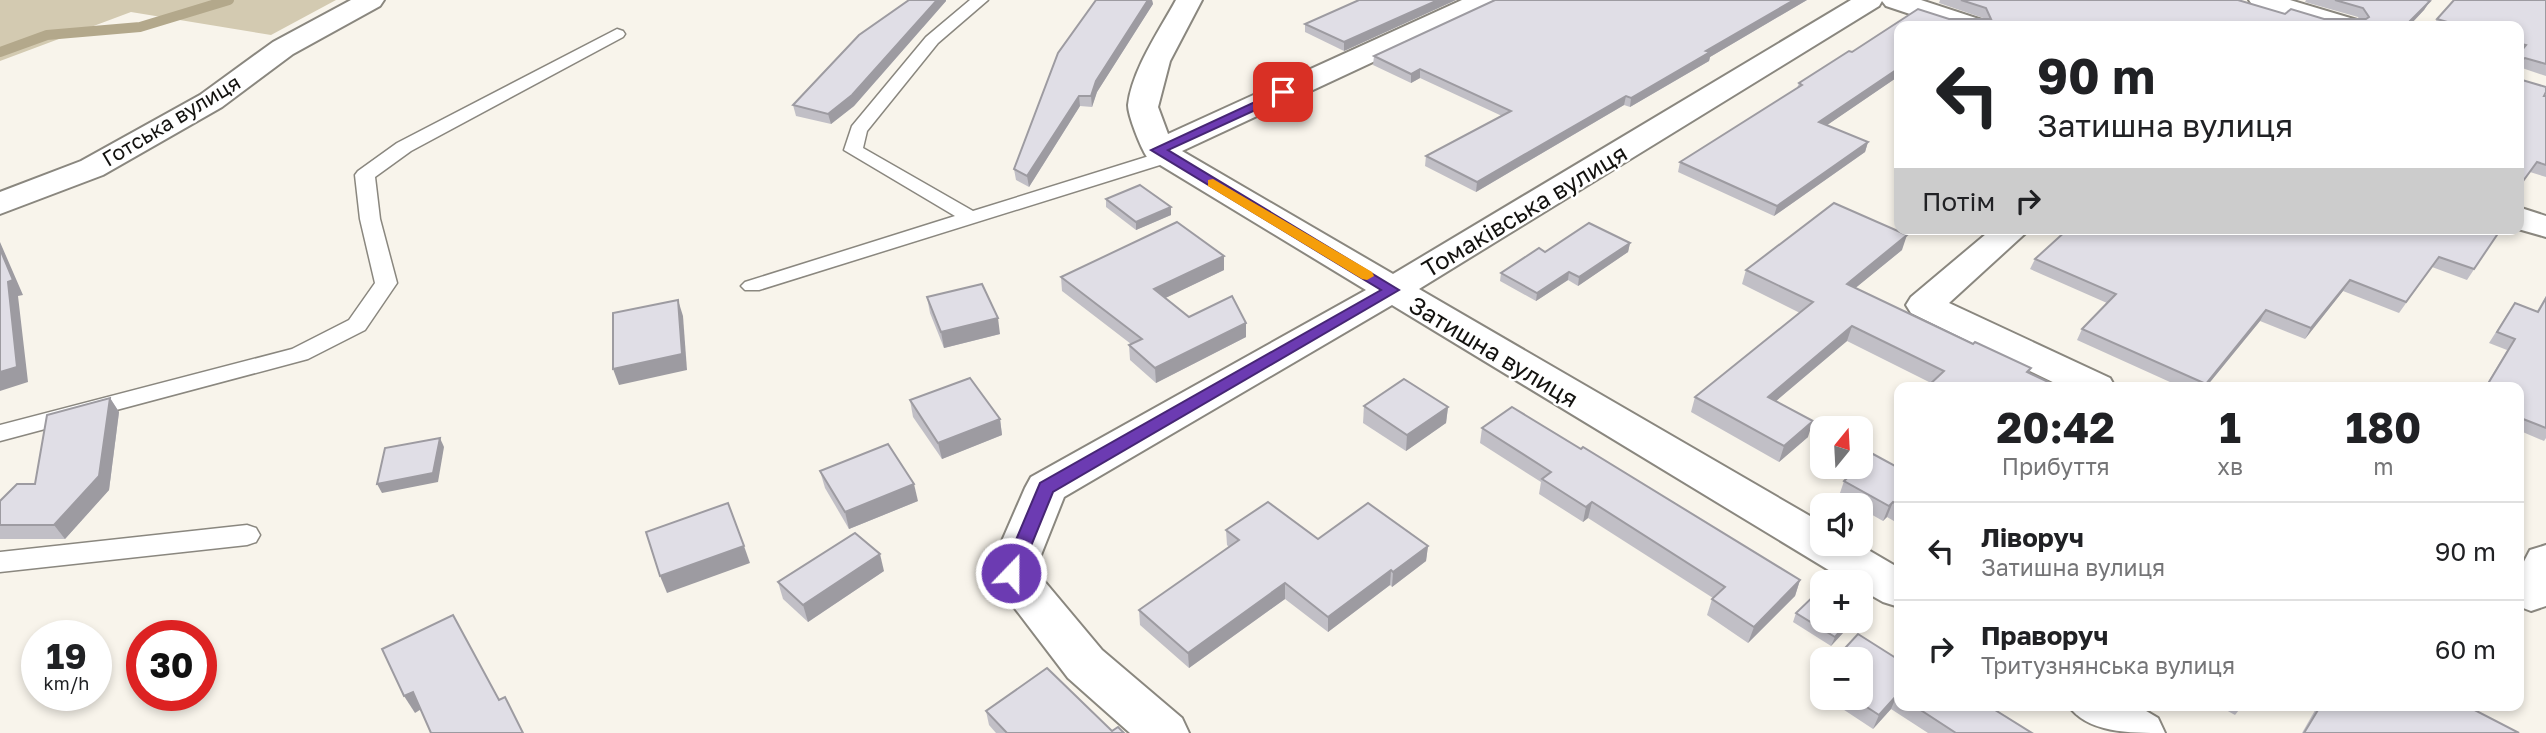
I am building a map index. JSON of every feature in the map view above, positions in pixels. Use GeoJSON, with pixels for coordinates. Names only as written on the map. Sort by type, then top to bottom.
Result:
{"type":"FeatureCollection","features":[{"type":"Feature","properties":{"kind":"street","name":"Готська вулиця"},"geometry":{"type":"LineString","coordinates":[[0,204],[92,168],[211,101],[283,48],[371,0]]}},
{"type":"Feature","properties":{"kind":"street"},"geometry":{"type":"LineString","coordinates":[[1189,0],[1157,61],[1143,107],[1163,153],[1484,0]]}},
{"type":"Feature","properties":{"kind":"street","name":"Томаківська вулиця"},"geometry":{"type":"LineString","coordinates":[[1164,733],[1085,664],[1011,573],[1046,488],[1392,290],[1870,0]]}},
{"type":"Feature","properties":{"kind":"street"},"geometry":{"type":"LineString","coordinates":[[1895,0],[1957,21]]}},
{"type":"Feature","properties":{"kind":"street"},"geometry":{"type":"LineString","coordinates":[[2262,0],[2331,21]]}},
{"type":"Feature","properties":{"kind":"street","name":"Затишна вулиця"},"geometry":{"type":"LineString","coordinates":[[1163,153],[1894,587]]}},
{"type":"Feature","properties":{"kind":"street"},"geometry":{"type":"LineString","coordinates":[[2524,219],[2546,227]]}},
{"type":"Feature","properties":{"kind":"street"},"geometry":{"type":"LineString","coordinates":[[2006,235],[1924,306],[2085,382]]}},
{"type":"Feature","properties":{"kind":"street"},"geometry":{"type":"LineString","coordinates":[[2103,711],[2140,733]]}},
{"type":"Feature","properties":{"kind":"lane"},"geometry":{"type":"LineString","coordinates":[[972,218],[853,150],[858,130],[932,40],[980,0]]}},
{"type":"Feature","properties":{"kind":"lane"},"geometry":{"type":"LineString","coordinates":[[0,433],[300,354],[357,325],[386,283],[370,219],[365,175],[404,148],[617,34]]}},
{"type":"Feature","properties":{"kind":"lane"},"geometry":{"type":"LineString","coordinates":[[752,286],[972,218],[1163,153]]}},
{"type":"Feature","properties":{"kind":"lane"},"geometry":{"type":"LineString","coordinates":[[0,562],[247,535]]}},
{"type":"Feature","properties":{"kind":"shaded area"},"geometry":{"type":"Polygon","coordinates":[[[0,0],[336,0],[271,35],[131,12],[0,61],[0,0]]]}},
{"type":"Feature","properties":{"kind":"building"},"geometry":{"type":"Polygon","coordinates":[[[909,0],[937,0],[852,95],[828,114],[793,105],[859,35],[909,0]]]}},
{"type":"Feature","properties":{"kind":"building"},"geometry":{"type":"Polygon","coordinates":[[[1096,0],[1148,0],[1096,81],[1091,96],[1079,96],[1027,176],[1014,169],[1058,53],[1096,0]]]}},
{"type":"Feature","properties":{"kind":"building"},"geometry":{"type":"Polygon","coordinates":[[[1359,0],[1438,0],[1344,42],[1305,24],[1359,0]]]}},
{"type":"Feature","properties":{"kind":"building"},"geometry":{"type":"Polygon","coordinates":[[[1495,0],[1794,0],[1631,98],[1626,96],[1477,182],[1426,156],[1511,111],[1420,69],[1411,74],[1374,56],[1495,0]]]}},
{"type":"Feature","properties":{"kind":"building"},"geometry":{"type":"Polygon","coordinates":[[[1961,0],[2238,0],[2285,14],[2291,9],[2324,19],[2369,17],[2363,8],[2335,0],[2430,1],[2410,21],[1900,21],[1918,9],[1949,19],[1991,19],[1986,8],[1961,0]]]}},
{"type":"Feature","properties":{"kind":"building"},"geometry":{"type":"Polygon","coordinates":[[[2454,0],[2546,0],[2546,64],[2524,58],[2524,21],[2437,19],[2454,0]]]}},
{"type":"Feature","properties":{"kind":"building"},"geometry":{"type":"Polygon","coordinates":[[[1894,25],[1894,71],[1819,122],[1868,142],[1777,206],[1680,162],[1802,85],[1799,83],[1849,51],[1852,52],[1894,25]]]}},
{"type":"Feature","properties":{"kind":"building"},"geometry":{"type":"Polygon","coordinates":[[[2524,81],[2546,87],[2546,165],[2537,162],[2524,180],[2524,81]]]}},
{"type":"Feature","properties":{"kind":"building"},"geometry":{"type":"Polygon","coordinates":[[[1140,185],[1171,207],[1136,222],[1106,199],[1140,185]]]}},
{"type":"Feature","properties":{"kind":"building"},"geometry":{"type":"Polygon","coordinates":[[[1834,203],[1894,229],[1894,235],[1907,235],[1847,284],[1973,344],[1975,342],[2031,368],[2027,372],[2048,382],[1932,382],[1944,371],[1852,326],[1768,397],[1810,419],[1810,424],[1784,446],[1695,397],[1813,302],[1746,270],[1834,203]]]}},
{"type":"Feature","properties":{"kind":"building"},"geometry":{"type":"Polygon","coordinates":[[[1177,222],[1224,256],[1154,289],[1189,317],[1232,296],[1246,323],[1155,368],[1129,345],[1142,339],[1061,277],[1177,222]]]}},
{"type":"Feature","properties":{"kind":"building"},"geometry":{"type":"Polygon","coordinates":[[[1589,223],[1630,243],[1579,277],[1569,272],[1537,293],[1501,273],[1539,248],[1545,252],[1589,223]]]}},
{"type":"Feature","properties":{"kind":"building"},"geometry":{"type":"Polygon","coordinates":[[[2061,235],[2497,235],[2474,269],[2439,257],[2406,302],[2350,280],[2311,328],[2266,310],[2208,382],[2201,382],[2082,329],[2116,294],[2035,259],[2061,235]]]}},
{"type":"Feature","properties":{"kind":"building"},"geometry":{"type":"Polygon","coordinates":[[[0,249],[13,280],[8,282],[17,367],[0,372],[0,249]]]}},
{"type":"Feature","properties":{"kind":"building"},"geometry":{"type":"Polygon","coordinates":[[[982,284],[998,318],[941,332],[927,297],[982,284]]]}},
{"type":"Feature","properties":{"kind":"building"},"geometry":{"type":"Polygon","coordinates":[[[2546,298],[2546,428],[2524,419],[2524,382],[2489,382],[2515,339],[2497,332],[2515,303],[2538,312],[2546,298]]]}},
{"type":"Feature","properties":{"kind":"building"},"geometry":{"type":"Polygon","coordinates":[[[678,300],[682,354],[613,369],[613,313],[678,300]]]}},
{"type":"Feature","properties":{"kind":"building"},"geometry":{"type":"Polygon","coordinates":[[[970,378],[1000,419],[938,443],[910,400],[970,378]]]}},
{"type":"Feature","properties":{"kind":"building"},"geometry":{"type":"Polygon","coordinates":[[[1404,379],[1448,407],[1407,435],[1364,406],[1404,379]]]}},
{"type":"Feature","properties":{"kind":"building"},"geometry":{"type":"Polygon","coordinates":[[[110,398],[99,476],[54,525],[0,525],[0,501],[17,484],[35,484],[47,415],[110,398]]]}},
{"type":"Feature","properties":{"kind":"building"},"geometry":{"type":"Polygon","coordinates":[[[1512,407],[1581,449],[1583,447],[1800,580],[1754,627],[1712,599],[1725,587],[1592,502],[1586,507],[1542,479],[1551,472],[1482,428],[1512,407]]]}},
{"type":"Feature","properties":{"kind":"building"},"geometry":{"type":"Polygon","coordinates":[[[440,438],[433,473],[377,484],[385,448],[440,438]]]}},
{"type":"Feature","properties":{"kind":"building"},"geometry":{"type":"Polygon","coordinates":[[[888,444],[914,484],[845,512],[820,471],[888,444]]]}},
{"type":"Feature","properties":{"kind":"building"},"geometry":{"type":"Polygon","coordinates":[[[1873,454],[1894,465],[1894,502],[1889,506],[1873,497],[1873,493],[1866,493],[1844,481],[1872,480],[1873,454]]]}},
{"type":"Feature","properties":{"kind":"building"},"geometry":{"type":"Polygon","coordinates":[[[1268,502],[1318,539],[1368,503],[1428,546],[1328,617],[1285,583],[1188,653],[1139,610],[1239,540],[1226,530],[1268,502]]]}},
{"type":"Feature","properties":{"kind":"building"},"geometry":{"type":"Polygon","coordinates":[[[728,503],[744,546],[660,576],[646,532],[728,503]]]}},
{"type":"Feature","properties":{"kind":"building"},"geometry":{"type":"Polygon","coordinates":[[[855,533],[880,554],[803,605],[778,582],[855,533]]]}},
{"type":"Feature","properties":{"kind":"building"},"geometry":{"type":"Polygon","coordinates":[[[1810,600],[1810,622],[1796,613],[1810,600]]]}},
{"type":"Feature","properties":{"kind":"building"},"geometry":{"type":"Polygon","coordinates":[[[453,615],[499,700],[505,697],[523,733],[431,733],[413,692],[404,696],[382,649],[453,615]]]}},
{"type":"Feature","properties":{"kind":"building"},"geometry":{"type":"Polygon","coordinates":[[[1858,634],[1894,657],[1894,698],[1879,715],[1871,710],[1873,647],[1846,647],[1858,634]]]}},
{"type":"Feature","properties":{"kind":"building"},"geometry":{"type":"Polygon","coordinates":[[[1047,668],[1112,731],[1118,727],[1124,733],[1007,733],[986,711],[1047,668]]]}},
{"type":"Feature","properties":{"kind":"building"},"geometry":{"type":"Polygon","coordinates":[[[1922,711],[1997,711],[2032,733],[1956,733],[1922,711]]]}},
{"type":"Feature","properties":{"kind":"building"},"geometry":{"type":"Polygon","coordinates":[[[2317,711],[2477,711],[2519,733],[2304,733],[2317,711]]]}},
{"type":"Feature","properties":{"kind":"waterway"},"geometry":{"type":"LineString","coordinates":[[0,52],[47,35],[140,27],[229,0]]}},
{"type":"Feature","properties":{"kind":"slow traffic"},"geometry":{"type":"LineString","coordinates":[[1213,183],[1367,276]]}},
{"type":"Feature","properties":{"kind":"route"},"geometry":{"type":"LineString","coordinates":[[1011,573],[1046,488],[1392,290],[1158,150],[1283,92]]}}]}
